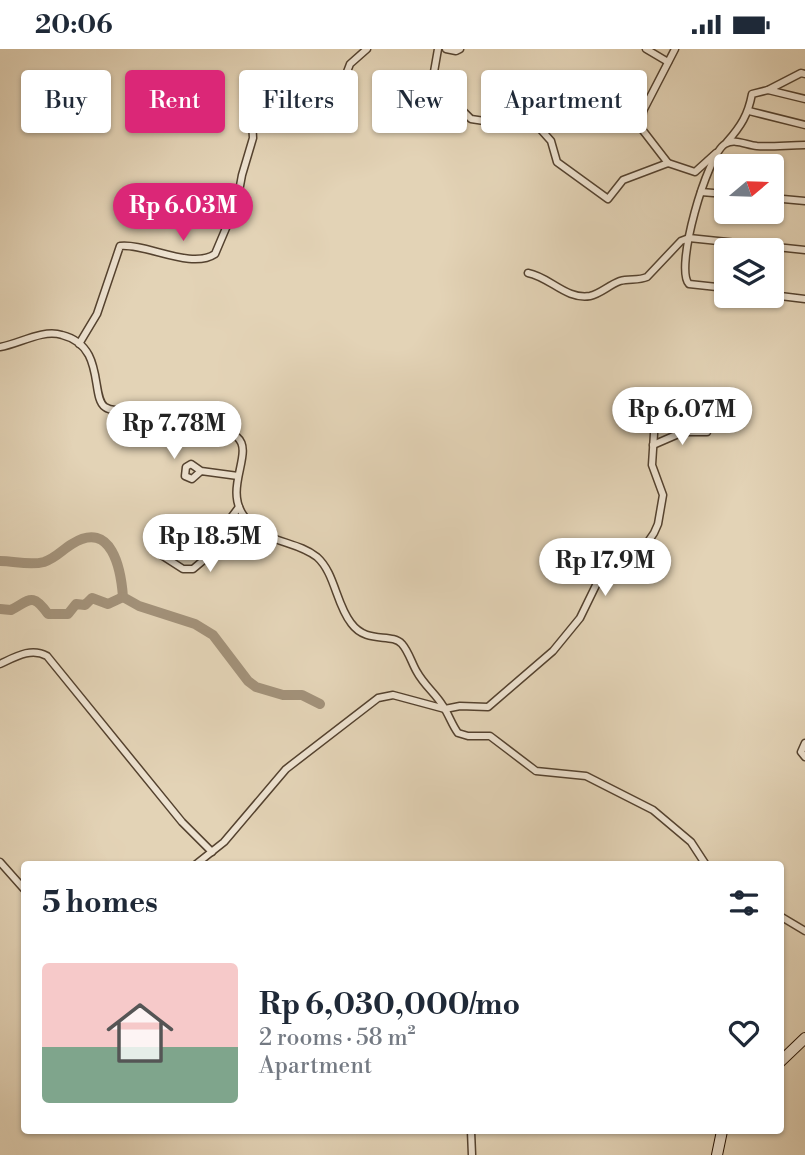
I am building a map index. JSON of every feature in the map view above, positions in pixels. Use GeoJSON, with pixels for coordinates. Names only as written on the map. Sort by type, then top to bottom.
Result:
{"type":"FeatureCollection","features":[{"type":"Feature","properties":{"kind":"street"},"geometry":{"type":"LineString","coordinates":[[79,344],[97,314],[120,246],[180,257],[207,258],[215,254],[237,202],[253,138],[251,105],[255,97],[267,91],[309,100],[334,100],[350,64],[367,49]]}},
{"type":"Feature","properties":{"kind":"street"},"geometry":{"type":"LineString","coordinates":[[438,49],[434,72],[436,84],[471,119],[481,120]]}},
{"type":"Feature","properties":{"kind":"street"},"geometry":{"type":"LineString","coordinates":[[446,49],[460,49]]}},
{"type":"Feature","properties":{"kind":"street"},"geometry":{"type":"LineString","coordinates":[[646,49],[668,62]]}},
{"type":"Feature","properties":{"kind":"street"},"geometry":{"type":"LineString","coordinates":[[647,103],[676,49]]}},
{"type":"Feature","properties":{"kind":"street"},"geometry":{"type":"LineString","coordinates":[[645,133],[668,163],[695,171],[743,124],[752,94],[768,90],[801,73],[805,75]]}},
{"type":"Feature","properties":{"kind":"street"},"geometry":{"type":"LineString","coordinates":[[768,90],[805,99]]}},
{"type":"Feature","properties":{"kind":"street"},"geometry":{"type":"LineString","coordinates":[[749,111],[805,125]]}},
{"type":"Feature","properties":{"kind":"street"},"geometry":{"type":"LineString","coordinates":[[544,133],[551,141],[557,162],[606,198],[610,198],[623,180],[668,163]]}},
{"type":"Feature","properties":{"kind":"street"},"geometry":{"type":"LineString","coordinates":[[725,144],[805,145]]}},
{"type":"Feature","properties":{"kind":"street"},"geometry":{"type":"LineString","coordinates":[[714,286],[686,283],[684,265],[701,192],[716,153]]}},
{"type":"Feature","properties":{"kind":"street"},"geometry":{"type":"LineString","coordinates":[[701,192],[714,193]]}},
{"type":"Feature","properties":{"kind":"street"},"geometry":{"type":"LineString","coordinates":[[784,199],[805,201]]}},
{"type":"Feature","properties":{"kind":"street"},"geometry":{"type":"LineString","coordinates":[[528,273],[547,279],[557,287],[578,296],[594,295],[622,280],[640,280],[647,277],[681,241],[689,238],[805,250]]}},
{"type":"Feature","properties":{"kind":"street"},"geometry":{"type":"LineString","coordinates":[[784,296],[805,299]]}},
{"type":"Feature","properties":{"kind":"street"},"geometry":{"type":"LineString","coordinates":[[0,347],[52,334],[66,336],[79,344],[93,365],[103,406],[114,409],[147,406],[200,421],[229,432],[239,439],[243,447],[243,459],[235,495],[244,516],[261,533],[307,551],[319,559],[351,623],[366,636],[399,642],[421,679],[461,735],[489,736],[536,771],[586,776],[653,810],[687,838],[703,861]]}},
{"type":"Feature","properties":{"kind":"street"},"geometry":{"type":"LineString","coordinates":[[200,861],[212,852],[286,769],[374,700],[393,695],[445,709],[460,706],[485,708],[495,703],[540,664],[573,628],[600,578],[636,561],[657,529],[663,490],[653,470],[655,418]]}},
{"type":"Feature","properties":{"kind":"street"},"geometry":{"type":"LineString","coordinates":[[653,445],[683,432],[707,432]]}},
{"type":"Feature","properties":{"kind":"street"},"geometry":{"type":"LineString","coordinates":[[201,471],[238,476]]}},
{"type":"Feature","properties":{"kind":"street"},"geometry":{"type":"LineString","coordinates":[[155,551],[183,569],[193,569],[218,548],[224,527],[239,507]]}},
{"type":"Feature","properties":{"kind":"street"},"geometry":{"type":"LineString","coordinates":[[0,664],[30,652],[47,656],[182,822],[212,852]]}},
{"type":"Feature","properties":{"kind":"street"},"geometry":{"type":"LineString","coordinates":[[805,743],[801,752],[805,757]]}},
{"type":"Feature","properties":{"kind":"street"},"geometry":{"type":"LineString","coordinates":[[0,862],[21,886]]}},
{"type":"Feature","properties":{"kind":"street"},"geometry":{"type":"LineString","coordinates":[[784,918],[805,931]]}},
{"type":"Feature","properties":{"kind":"street"},"geometry":{"type":"LineString","coordinates":[[784,1058],[805,1038]]}},
{"type":"Feature","properties":{"kind":"street"},"geometry":{"type":"LineString","coordinates":[[471,1134],[471,1155]]}},
{"type":"Feature","properties":{"kind":"street"},"geometry":{"type":"LineString","coordinates":[[717,1155],[721,1134]]}},
{"type":"Feature","properties":{"kind":"waterway"},"geometry":{"type":"LineString","coordinates":[[0,561],[44,562],[72,544],[86,538],[97,538],[112,551],[117,562],[123,597],[139,606],[195,624],[213,635],[248,681],[256,687],[283,695],[302,695],[320,704]]}},
{"type":"Feature","properties":{"kind":"waterway"},"geometry":{"type":"LineString","coordinates":[[0,609],[11,610],[26,601],[34,600],[48,614],[68,614],[76,604],[85,605],[92,598],[108,604],[123,597]]}}]}
